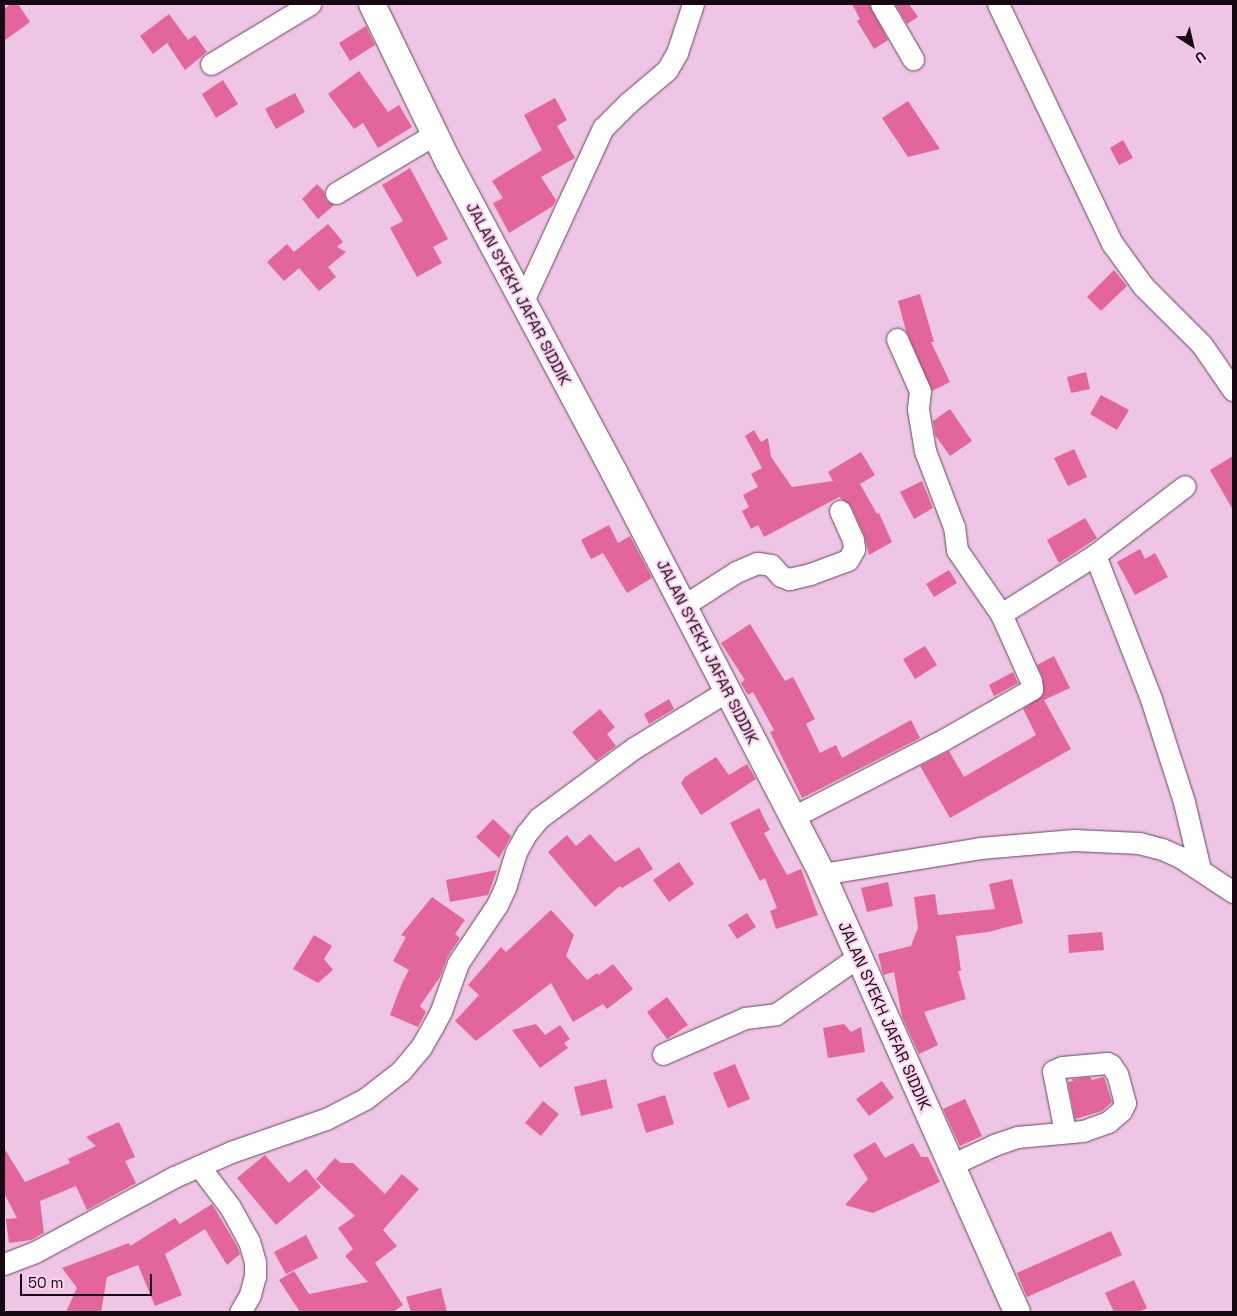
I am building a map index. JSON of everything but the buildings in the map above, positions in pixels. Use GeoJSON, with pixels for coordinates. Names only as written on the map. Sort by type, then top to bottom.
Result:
{"type":"FeatureCollection","features":[{"type":"Feature","properties":{"kind":"main road","name":"JALAN SYEKH JAFAR SIDDIK"},"geometry":{"type":"LineString","coordinates":[[372,4],[435,134],[522,303],[614,472],[822,874],[1017,1312]]}},
{"type":"Feature","properties":{"kind":"street"},"geometry":{"type":"LineString","coordinates":[[211,64],[310,4]]}},
{"type":"Feature","properties":{"kind":"street"},"geometry":{"type":"LineString","coordinates":[[522,303],[603,128],[628,103],[667,70],[677,53],[693,4]]}},
{"type":"Feature","properties":{"kind":"street"},"geometry":{"type":"LineString","coordinates":[[881,4],[913,59]]}},
{"type":"Feature","properties":{"kind":"street"},"geometry":{"type":"LineString","coordinates":[[998,4],[1112,243],[1143,286],[1202,345],[1233,390]]}},
{"type":"Feature","properties":{"kind":"street"},"geometry":{"type":"LineString","coordinates":[[336,193],[435,134]]}},
{"type":"Feature","properties":{"kind":"street"},"geometry":{"type":"LineString","coordinates":[[793,817],[943,740],[1032,689],[1031,681],[1025,672],[1001,614],[957,550],[954,527],[925,452],[918,409],[920,391],[897,339]]}},
{"type":"Feature","properties":{"kind":"street"},"geometry":{"type":"LineString","coordinates":[[1001,614],[1095,555],[1185,486]]}},
{"type":"Feature","properties":{"kind":"street"},"geometry":{"type":"LineString","coordinates":[[683,606],[736,572],[757,563],[771,565],[781,576],[789,579],[810,574],[848,560],[854,549],[853,540],[840,511]]}},
{"type":"Feature","properties":{"kind":"street"},"geometry":{"type":"LineString","coordinates":[[1095,555],[1151,700],[1184,802],[1200,869]]}},
{"type":"Feature","properties":{"kind":"street"},"geometry":{"type":"LineString","coordinates":[[4,1264],[35,1252],[174,1177],[231,1152],[326,1119],[365,1098],[401,1071],[421,1047],[432,1028],[441,1011],[458,963],[497,905],[505,888],[516,852],[526,834],[539,818],[634,748],[727,691]]}},
{"type":"Feature","properties":{"kind":"street"},"geometry":{"type":"LineString","coordinates":[[822,874],[980,848],[1074,840],[1139,843],[1180,857],[1233,892]]}},
{"type":"Feature","properties":{"kind":"street"},"geometry":{"type":"LineString","coordinates":[[663,1054],[745,1018],[776,1014],[858,957]]}},
{"type":"Feature","properties":{"kind":"street"},"geometry":{"type":"LineString","coordinates":[[951,1164],[1017,1137],[1065,1132]]}},
{"type":"Feature","properties":{"kind":"street"},"geometry":{"type":"LineString","coordinates":[[199,1166],[230,1207],[249,1241],[255,1262],[255,1276],[250,1295],[240,1312]]}}]}
